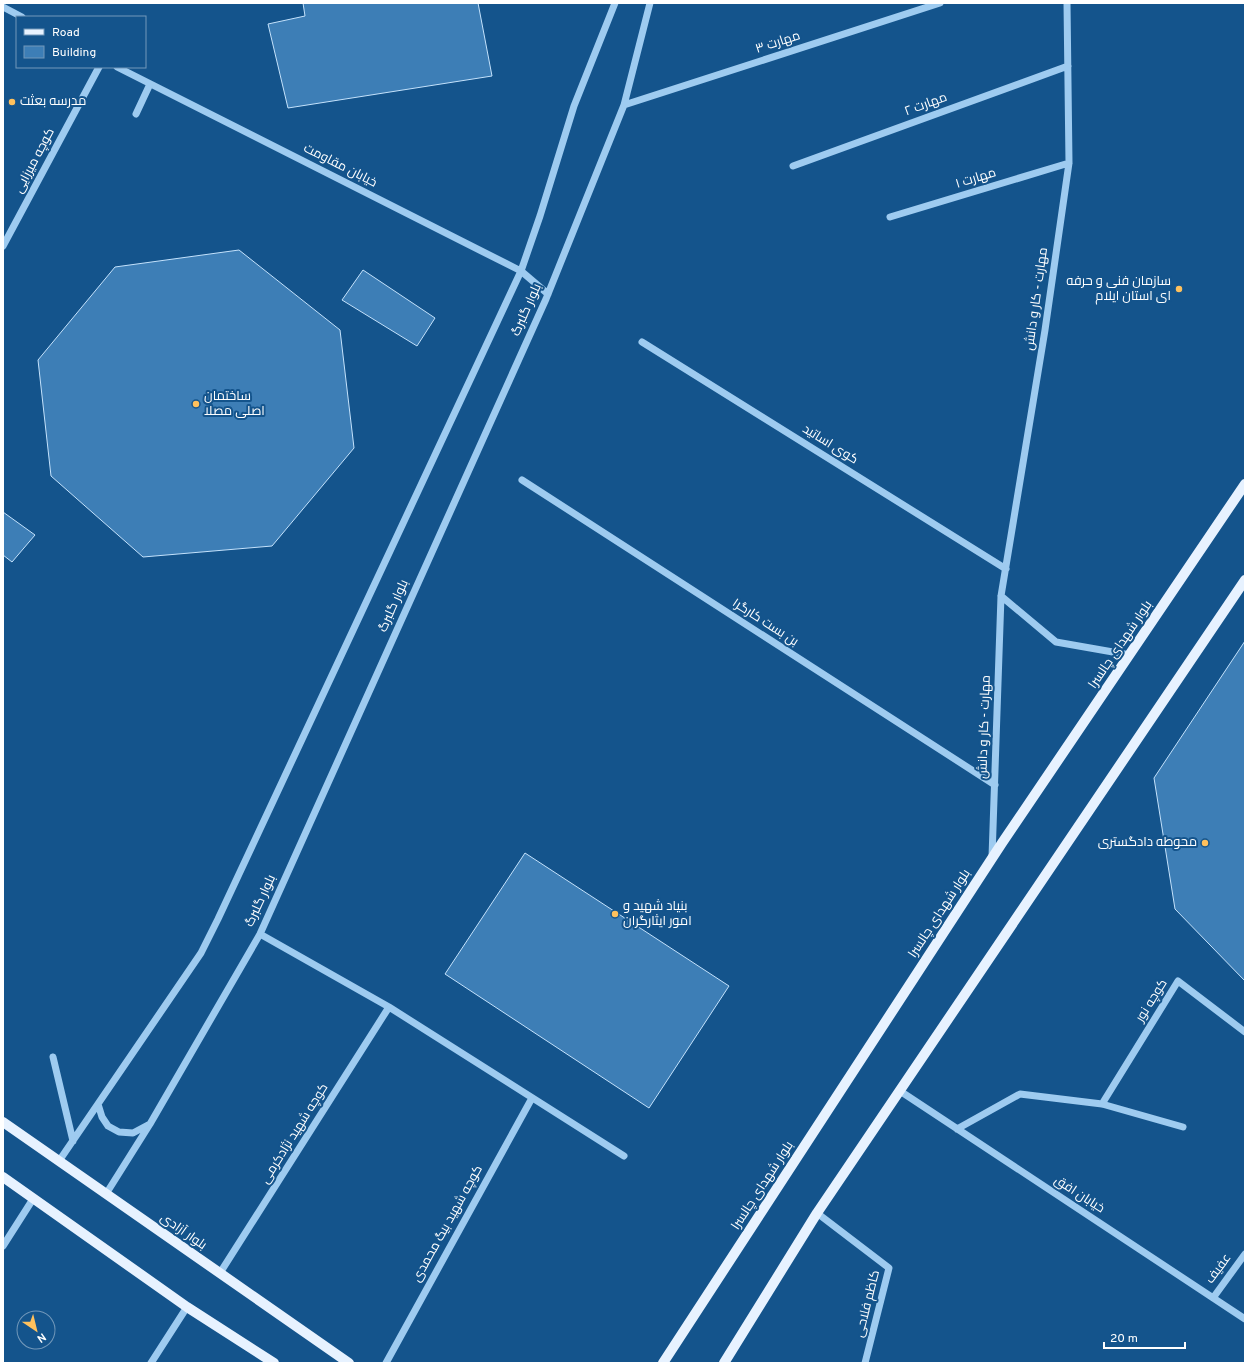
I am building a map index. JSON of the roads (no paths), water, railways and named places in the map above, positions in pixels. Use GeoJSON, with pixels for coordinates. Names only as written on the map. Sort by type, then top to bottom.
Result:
{"type":"FeatureCollection","features":[{"type":"Feature","properties":{"kind":"main road","name":"بلوار شهدای چالسرا"},"geometry":{"type":"LineString","coordinates":[[663,1363],[992,859],[1245,484]]}},
{"type":"Feature","properties":{"kind":"main road"},"geometry":{"type":"LineString","coordinates":[[724,1363],[817,1213],[1245,580]]}},
{"type":"Feature","properties":{"kind":"main road","name":"بلوار آزادی"},"geometry":{"type":"LineString","coordinates":[[3,1122],[349,1363]]}},
{"type":"Feature","properties":{"kind":"main road"},"geometry":{"type":"LineString","coordinates":[[3,1177],[187,1307],[274,1363]]}},
{"type":"Feature","properties":{"kind":"street","name":"بلوار گلبرگ"},"geometry":{"type":"LineString","coordinates":[[59,1161],[201,953],[218,919],[521,271],[540,216],[574,106],[615,3]]}},
{"type":"Feature","properties":{"kind":"street","name":"مهارت ۳"},"geometry":{"type":"LineString","coordinates":[[624,105],[940,3]]}},
{"type":"Feature","properties":{"kind":"street","name":"مهارت - کار و دانش"},"geometry":{"type":"LineString","coordinates":[[992,859],[1001,596],[1045,330],[1069,163],[1067,3]]}},
{"type":"Feature","properties":{"kind":"street","name":"بلوار گلبرگ"},"geometry":{"type":"LineString","coordinates":[[106,1194],[150,1124],[260,934],[548,294],[624,105],[651,4]]}},
{"type":"Feature","properties":{"kind":"street"},"geometry":{"type":"LineString","coordinates":[[3,7],[20,16]]}},
{"type":"Feature","properties":{"kind":"street","name":"مهارت ۲"},"geometry":{"type":"LineString","coordinates":[[793,166],[1068,66]]}},
{"type":"Feature","properties":{"kind":"street","name":"کوچه میرزایی"},"geometry":{"type":"LineString","coordinates":[[3,246],[98,68]]}},
{"type":"Feature","properties":{"kind":"street","name":"خیابان مقاومت"},"geometry":{"type":"LineString","coordinates":[[119,68],[521,271],[548,294]]}},
{"type":"Feature","properties":{"kind":"street"},"geometry":{"type":"LineString","coordinates":[[136,114],[150,84]]}},
{"type":"Feature","properties":{"kind":"street","name":"مهارت ۱"},"geometry":{"type":"LineString","coordinates":[[890,217],[1069,163]]}},
{"type":"Feature","properties":{"kind":"street","name":"کوی اساتید"},"geometry":{"type":"LineString","coordinates":[[642,342],[1006,569]]}},
{"type":"Feature","properties":{"kind":"street","name":"بن بست کارگر۱"},"geometry":{"type":"LineString","coordinates":[[522,480],[994,785]]}},
{"type":"Feature","properties":{"kind":"street"},"geometry":{"type":"LineString","coordinates":[[1001,596],[1056,642],[1130,655]]}},
{"type":"Feature","properties":{"kind":"street"},"geometry":{"type":"LineString","coordinates":[[260,934],[389,1007],[624,1156]]}},
{"type":"Feature","properties":{"kind":"street","name":"کوچه نور"},"geometry":{"type":"LineString","coordinates":[[1102,1104],[1178,981],[1245,1032]]}},
{"type":"Feature","properties":{"kind":"street","name":"کوچه شهید نژادکرمی"},"geometry":{"type":"LineString","coordinates":[[220,1273],[389,1007]]}},
{"type":"Feature","properties":{"kind":"street"},"geometry":{"type":"LineString","coordinates":[[53,1057],[73,1141]]}},
{"type":"Feature","properties":{"kind":"street","name":"خیابان افق"},"geometry":{"type":"LineString","coordinates":[[900,1091],[1245,1319]]}},
{"type":"Feature","properties":{"kind":"street"},"geometry":{"type":"LineString","coordinates":[[957,1129],[1020,1094],[1102,1104],[1182,1127]]}},
{"type":"Feature","properties":{"kind":"street","name":"کوچه شهید بیگ محمدی"},"geometry":{"type":"LineString","coordinates":[[386,1363],[532,1098]]}},
{"type":"Feature","properties":{"kind":"street"},"geometry":{"type":"LineString","coordinates":[[98,1104],[102,1117],[108,1126],[119,1132],[133,1133],[150,1124]]}},
{"type":"Feature","properties":{"kind":"street"},"geometry":{"type":"LineString","coordinates":[[3,1246],[33,1199]]}},
{"type":"Feature","properties":{"kind":"street","name":"کاظم فلاحی"},"geometry":{"type":"LineString","coordinates":[[817,1213],[889,1268],[865,1363]]}},
{"type":"Feature","properties":{"kind":"street","name":"عفیف"},"geometry":{"type":"LineString","coordinates":[[1213,1298],[1245,1254]]}},
{"type":"Feature","properties":{"kind":"street"},"geometry":{"type":"LineString","coordinates":[[151,1363],[187,1307]]}},
{"type":"Feature","properties":{"kind":"place","name":"مدرسه بعثت"},"geometry":{"type":"Point","coordinates":[12,102]}},
{"type":"Feature","properties":{"kind":"place","name":"سازمان فنی و حرفه ای استان ایلام"},"geometry":{"type":"Point","coordinates":[1179,289]}},
{"type":"Feature","properties":{"kind":"place","name":"ساختمان اصلی مصلا"},"geometry":{"type":"Point","coordinates":[196,404]}},
{"type":"Feature","properties":{"kind":"place","name":"محوطه دادگستری"},"geometry":{"type":"Point","coordinates":[1205,843]}},
{"type":"Feature","properties":{"kind":"place","name":"بنیاد شهید و امور ایثارگران"},"geometry":{"type":"Point","coordinates":[615,914]}}]}
